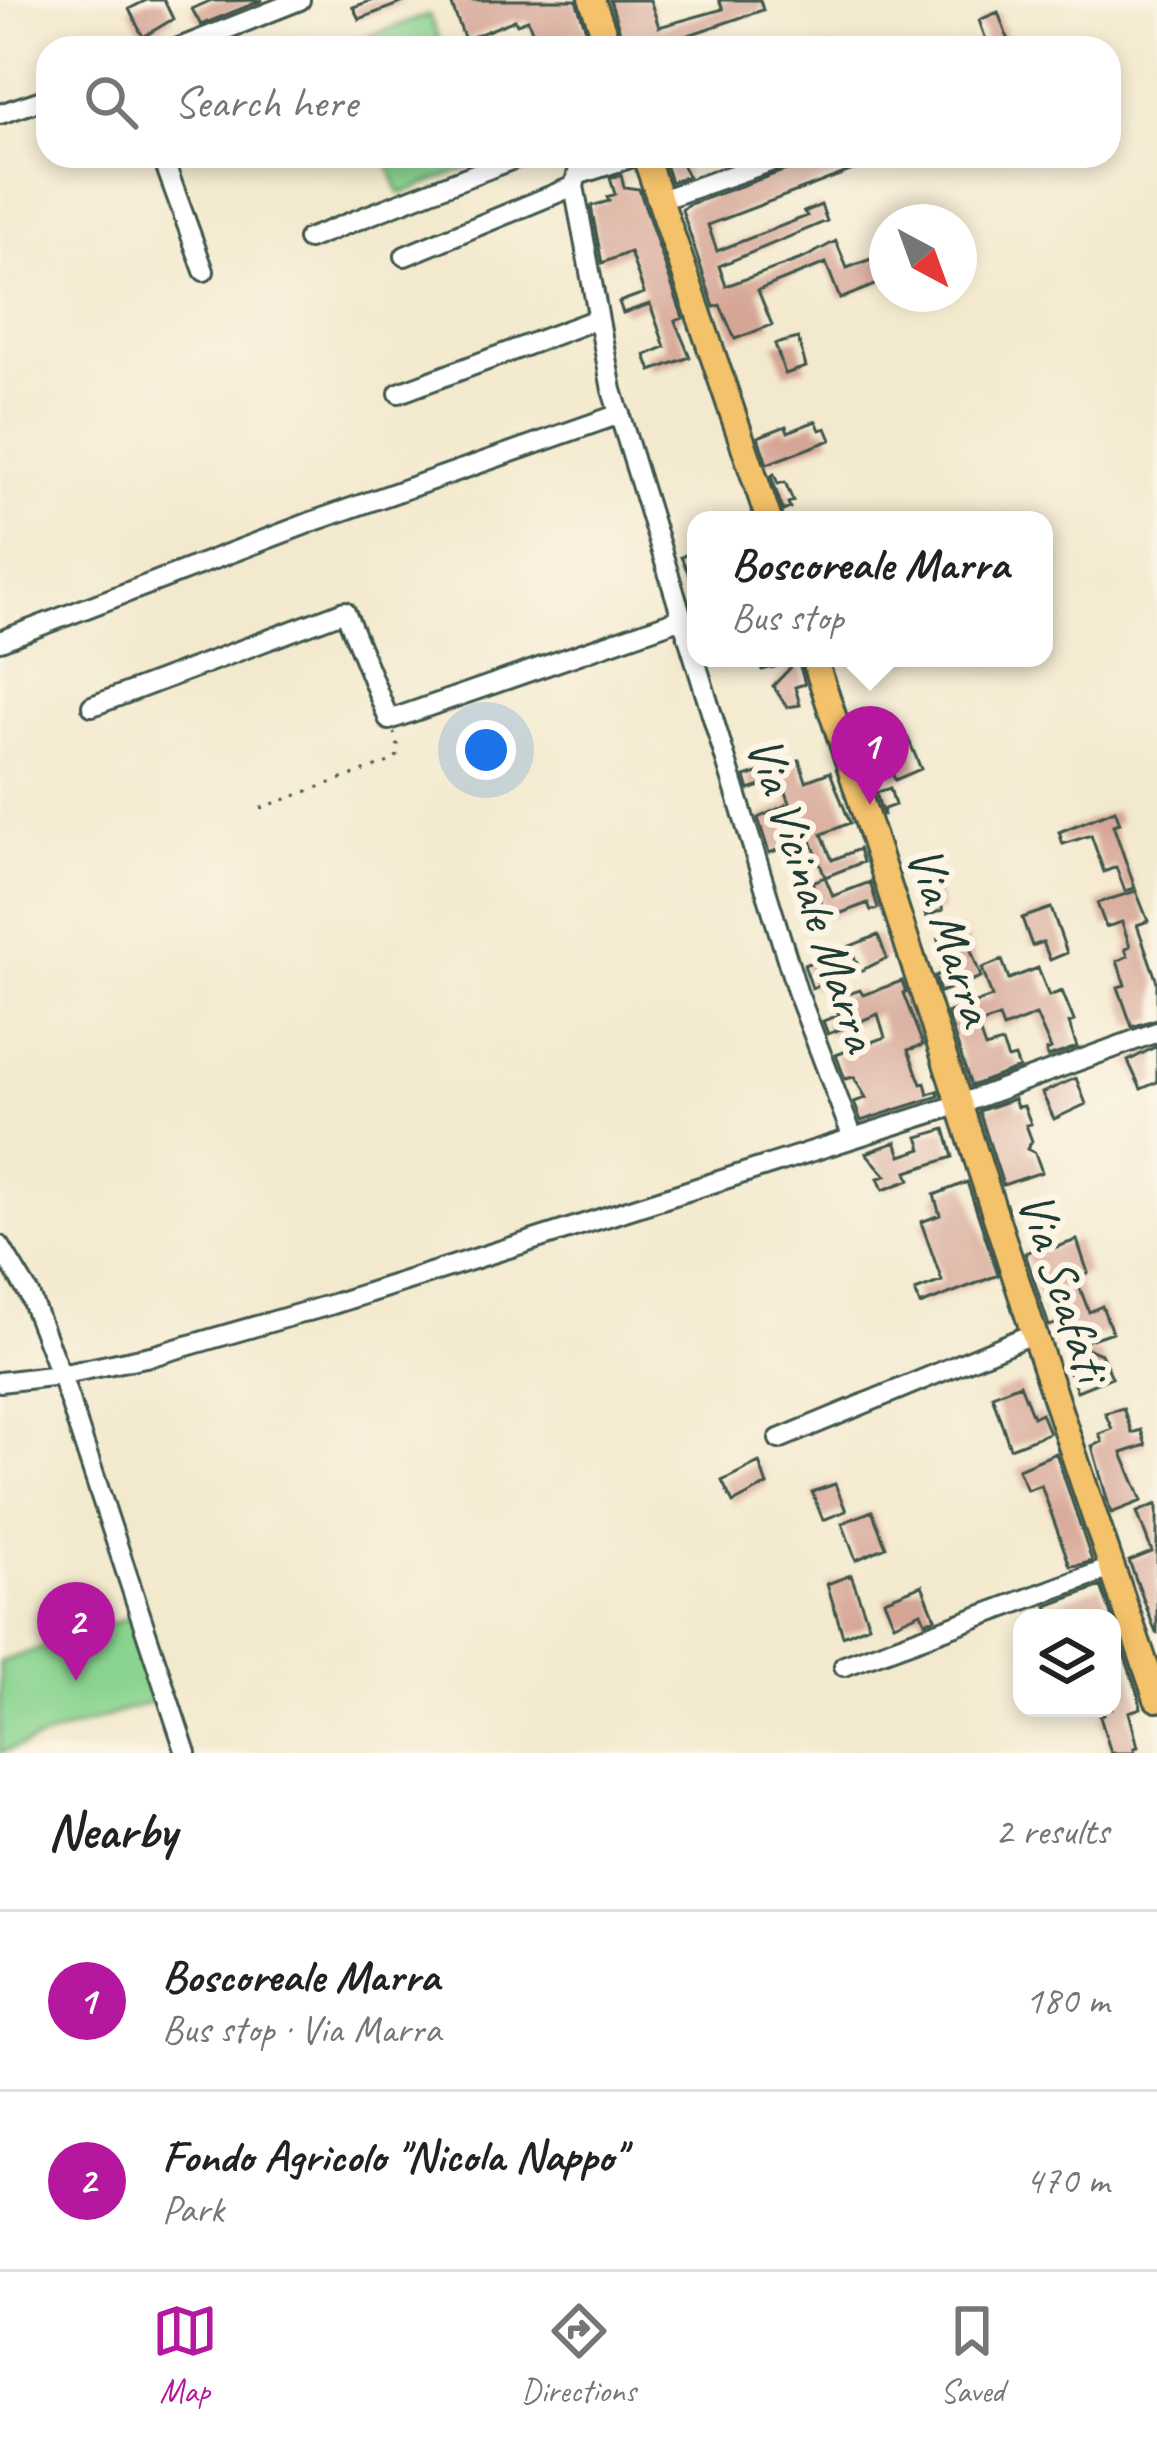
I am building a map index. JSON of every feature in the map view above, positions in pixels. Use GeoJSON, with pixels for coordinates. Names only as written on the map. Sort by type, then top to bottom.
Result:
{"type":"FeatureCollection","features":[{"type":"Feature","properties":{"kind":"main road"},"geometry":{"type":"LineString","coordinates":[[592,0],[605,36]]}},
{"type":"Feature","properties":{"kind":"main road"},"geometry":{"type":"LineString","coordinates":[[650,168],[766,511]]}},
{"type":"Feature","properties":{"kind":"main road","name":"Via Marra"},"geometry":{"type":"LineString","coordinates":[[817,667],[960,1104]]}},
{"type":"Feature","properties":{"kind":"main road","name":"Via Scafati"},"geometry":{"type":"LineString","coordinates":[[960,1104],[1032,1334],[1157,1699]]}},
{"type":"Feature","properties":{"kind":"street"},"geometry":{"type":"LineString","coordinates":[[209,36],[300,0]]}},
{"type":"Feature","properties":{"kind":"street"},"geometry":{"type":"LineString","coordinates":[[0,114],[36,102]]}},
{"type":"Feature","properties":{"kind":"street"},"geometry":{"type":"LineString","coordinates":[[165,168],[204,272]]}},
{"type":"Feature","properties":{"kind":"street"},"geometry":{"type":"LineString","coordinates":[[308,239],[489,168]]}},
{"type":"Feature","properties":{"kind":"street"},"geometry":{"type":"LineString","coordinates":[[574,168],[579,180]]}},
{"type":"Feature","properties":{"kind":"street"},"geometry":{"type":"LineString","coordinates":[[405,256],[608,168]]}},
{"type":"Feature","properties":{"kind":"street"},"geometry":{"type":"LineString","coordinates":[[663,200],[753,168]]}},
{"type":"Feature","properties":{"kind":"street","name":"Via Vicinale Marra"},"geometry":{"type":"LineString","coordinates":[[579,180],[598,319],[620,414],[687,631]]}},
{"type":"Feature","properties":{"kind":"street"},"geometry":{"type":"LineString","coordinates":[[399,393],[598,319]]}},
{"type":"Feature","properties":{"kind":"street"},"geometry":{"type":"LineString","coordinates":[[0,641],[314,521],[620,414]]}},
{"type":"Feature","properties":{"kind":"street"},"geometry":{"type":"LineString","coordinates":[[92,706],[345,610],[389,720],[683,618]]}},
{"type":"Feature","properties":{"kind":"street","name":"Via Vicinale Marra"},"geometry":{"type":"LineString","coordinates":[[698,667],[797,991],[853,1138]]}},
{"type":"Feature","properties":{"kind":"street"},"geometry":{"type":"LineString","coordinates":[[0,1382],[155,1355],[333,1304],[960,1104],[1157,1032]]}},
{"type":"Feature","properties":{"kind":"street"},"geometry":{"type":"LineString","coordinates":[[0,1246],[29,1294],[60,1375],[187,1753]]}},
{"type":"Feature","properties":{"kind":"street"},"geometry":{"type":"LineString","coordinates":[[779,1438],[1032,1334]]}},
{"type":"Feature","properties":{"kind":"street"},"geometry":{"type":"LineString","coordinates":[[844,1666],[1111,1568]]}},
{"type":"Feature","properties":{"kind":"path"},"geometry":{"type":"LineString","coordinates":[[261,808],[397,757],[399,749],[389,720]]}},
{"type":"Feature","properties":{"kind":"green space"},"geometry":{"type":"Polygon","coordinates":[[[429,15],[437,36],[369,36],[429,15]]]}},
{"type":"Feature","properties":{"kind":"green space"},"geometry":{"type":"Polygon","coordinates":[[[390,168],[468,168],[400,194],[390,168]]]}},
{"type":"Feature","properties":{"kind":"green space"},"geometry":{"type":"Polygon","coordinates":[[[131,1617],[159,1699],[0,1753],[0,1662],[131,1617]]]}},
{"type":"Feature","properties":{"kind":"building"},"geometry":{"type":"Polygon","coordinates":[[[147,0],[164,0],[173,19],[142,36],[129,9],[147,0]]]}},
{"type":"Feature","properties":{"kind":"building"},"geometry":{"type":"Polygon","coordinates":[[[212,0],[263,0],[201,25],[192,9],[212,0]]]}},
{"type":"Feature","properties":{"kind":"building"},"geometry":{"type":"Polygon","coordinates":[[[373,0],[407,1],[359,19],[353,7],[373,0]]]}},
{"type":"Feature","properties":{"kind":"building"},"geometry":{"type":"Polygon","coordinates":[[[450,0],[576,0],[588,36],[534,36],[528,20],[517,24],[515,20],[464,36],[450,0]]]}},
{"type":"Feature","properties":{"kind":"building"},"geometry":{"type":"Polygon","coordinates":[[[610,0],[650,0],[659,27],[723,9],[719,0],[760,0],[763,10],[686,36],[621,36],[610,0]]]}},
{"type":"Feature","properties":{"kind":"building"},"geometry":{"type":"Polygon","coordinates":[[[998,12],[1007,36],[985,36],[979,20],[998,12]]]}},
{"type":"Feature","properties":{"kind":"building"},"geometry":{"type":"Polygon","coordinates":[[[666,168],[684,168],[688,176],[671,182],[666,168]]]}},
{"type":"Feature","properties":{"kind":"building"},"geometry":{"type":"Polygon","coordinates":[[[792,168],[858,168],[708,225],[717,251],[807,216],[804,212],[821,205],[827,221],[719,266],[726,286],[804,258],[836,241],[847,268],[869,260],[869,287],[840,299],[826,263],[758,290],[772,325],[735,339],[720,305],[714,307],[682,210],[792,168]]]}},
{"type":"Feature","properties":{"kind":"building"},"geometry":{"type":"Polygon","coordinates":[[[621,175],[624,187],[639,189],[683,318],[675,321],[690,357],[651,371],[645,355],[665,347],[650,304],[623,313],[619,302],[644,293],[630,252],[602,263],[591,206],[609,201],[607,197],[615,194],[610,178],[621,175]]]}},
{"type":"Feature","properties":{"kind":"building"},"geometry":{"type":"Polygon","coordinates":[[[798,338],[806,367],[785,374],[775,344],[798,338]]]}},
{"type":"Feature","properties":{"kind":"building"},"geometry":{"type":"Polygon","coordinates":[[[816,421],[831,440],[767,464],[758,437],[816,421]]]}},
{"type":"Feature","properties":{"kind":"building"},"geometry":{"type":"Polygon","coordinates":[[[771,476],[778,484],[785,482],[793,501],[783,511],[771,476]]]}},
{"type":"Feature","properties":{"kind":"building"},"geometry":{"type":"Polygon","coordinates":[[[791,667],[800,667],[805,684],[795,687],[800,705],[787,707],[773,686],[791,667]]]}},
{"type":"Feature","properties":{"kind":"building"},"geometry":{"type":"Polygon","coordinates":[[[908,738],[921,769],[895,780],[883,749],[908,738]]]}},
{"type":"Feature","properties":{"kind":"building"},"geometry":{"type":"Polygon","coordinates":[[[799,760],[806,781],[830,772],[850,823],[822,834],[832,860],[859,849],[863,862],[825,877],[810,838],[769,853],[758,818],[790,803],[781,779],[749,790],[745,777],[799,760]]]}},
{"type":"Feature","properties":{"kind":"building"},"geometry":{"type":"Polygon","coordinates":[[[890,788],[895,805],[884,809],[883,816],[876,793],[890,788]]]}},
{"type":"Feature","properties":{"kind":"building"},"geometry":{"type":"Polygon","coordinates":[[[1115,810],[1120,823],[1113,825],[1135,888],[1125,891],[1116,867],[1104,872],[1091,835],[1063,844],[1059,832],[1115,810]]]}},
{"type":"Feature","properties":{"kind":"building"},"geometry":{"type":"Polygon","coordinates":[[[825,877],[833,896],[870,882],[878,908],[871,911],[868,903],[828,918],[812,882],[825,877]]]}},
{"type":"Feature","properties":{"kind":"building"},"geometry":{"type":"Polygon","coordinates":[[[933,881],[943,910],[926,916],[915,887],[933,881]]]}},
{"type":"Feature","properties":{"kind":"building"},"geometry":{"type":"Polygon","coordinates":[[[1136,891],[1148,921],[1137,925],[1157,982],[1157,1019],[1132,1027],[1118,987],[1125,985],[1117,961],[1128,956],[1125,949],[1130,946],[1122,922],[1106,927],[1097,903],[1136,891]]]}},
{"type":"Feature","properties":{"kind":"building"},"geometry":{"type":"Polygon","coordinates":[[[1051,908],[1067,953],[1050,960],[1043,942],[1032,946],[1022,918],[1051,908]]]}},
{"type":"Feature","properties":{"kind":"building"},"geometry":{"type":"Polygon","coordinates":[[[963,929],[981,977],[940,992],[935,976],[942,973],[938,939],[963,929]]]}},
{"type":"Feature","properties":{"kind":"building"},"geometry":{"type":"Polygon","coordinates":[[[878,935],[887,958],[860,971],[850,946],[878,935]]]}},
{"type":"Feature","properties":{"kind":"building"},"geometry":{"type":"Polygon","coordinates":[[[830,955],[838,976],[812,988],[804,965],[830,955]]]}},
{"type":"Feature","properties":{"kind":"building"},"geometry":{"type":"Polygon","coordinates":[[[1002,960],[1009,979],[1038,968],[1049,996],[1062,991],[1074,1021],[1069,1023],[1077,1047],[1048,1057],[1046,1051],[1051,1049],[1036,1015],[1003,1028],[999,1017],[977,1025],[985,1048],[1002,1043],[1008,1059],[1015,1057],[1019,1068],[971,1086],[947,1013],[992,997],[982,968],[1002,960]]]}},
{"type":"Feature","properties":{"kind":"building"},"geometry":{"type":"Polygon","coordinates":[[[902,981],[923,1045],[908,1050],[921,1084],[925,1083],[928,1094],[938,1091],[939,1096],[861,1121],[854,1102],[866,1098],[854,1077],[845,1079],[836,1055],[885,1037],[878,1014],[828,1034],[823,1021],[839,1015],[834,999],[902,981]]]}},
{"type":"Feature","properties":{"kind":"building"},"geometry":{"type":"Polygon","coordinates":[[[1157,1046],[1157,1082],[1141,1089],[1128,1061],[1157,1046]]]}},
{"type":"Feature","properties":{"kind":"building"},"geometry":{"type":"Polygon","coordinates":[[[1076,1078],[1086,1104],[1054,1119],[1042,1093],[1076,1078]]]}},
{"type":"Feature","properties":{"kind":"building"},"geometry":{"type":"Polygon","coordinates":[[[1014,1099],[1017,1107],[1024,1106],[1031,1124],[1026,1125],[1032,1141],[1027,1149],[1035,1153],[1042,1172],[1003,1185],[979,1111],[1014,1099]]]}},
{"type":"Feature","properties":{"kind":"building"},"geometry":{"type":"Polygon","coordinates":[[[945,1129],[953,1157],[907,1172],[910,1180],[883,1190],[878,1178],[886,1176],[866,1153],[896,1142],[901,1156],[922,1149],[918,1137],[945,1129]]]}},
{"type":"Feature","properties":{"kind":"building"},"geometry":{"type":"Polygon","coordinates":[[[967,1182],[998,1275],[920,1305],[915,1291],[942,1281],[921,1222],[940,1215],[934,1195],[967,1182]]]}},
{"type":"Feature","properties":{"kind":"building"},"geometry":{"type":"Polygon","coordinates":[[[1077,1240],[1088,1273],[1076,1278],[1089,1312],[1102,1306],[1112,1332],[1077,1344],[1101,1354],[1112,1377],[1077,1391],[1066,1365],[1082,1359],[1067,1321],[1049,1326],[1025,1253],[1077,1240]]]}},
{"type":"Feature","properties":{"kind":"building"},"geometry":{"type":"Polygon","coordinates":[[[1020,1384],[1033,1417],[1041,1413],[1049,1433],[1010,1448],[992,1395],[1020,1384]]]}},
{"type":"Feature","properties":{"kind":"building"},"geometry":{"type":"Polygon","coordinates":[[[1123,1408],[1132,1433],[1141,1430],[1146,1445],[1122,1453],[1142,1501],[1111,1513],[1092,1446],[1102,1442],[1099,1434],[1112,1429],[1105,1413],[1123,1408]]]}},
{"type":"Feature","properties":{"kind":"building"},"geometry":{"type":"Polygon","coordinates":[[[1056,1453],[1092,1561],[1080,1565],[1070,1566],[1041,1485],[1027,1490],[1018,1469],[1056,1453]]]}},
{"type":"Feature","properties":{"kind":"building"},"geometry":{"type":"Polygon","coordinates":[[[759,1462],[767,1485],[733,1503],[722,1481],[759,1462]]]}},
{"type":"Feature","properties":{"kind":"building"},"geometry":{"type":"Polygon","coordinates":[[[835,1484],[846,1511],[823,1520],[812,1492],[835,1484]]]}},
{"type":"Feature","properties":{"kind":"building"},"geometry":{"type":"Polygon","coordinates":[[[1157,1504],[1156,1633],[1129,1561],[1152,1552],[1137,1512],[1157,1504]]]}},
{"type":"Feature","properties":{"kind":"building"},"geometry":{"type":"Polygon","coordinates":[[[872,1511],[886,1547],[856,1560],[842,1523],[872,1511]]]}},
{"type":"Feature","properties":{"kind":"building"},"geometry":{"type":"Polygon","coordinates":[[[851,1575],[869,1625],[843,1636],[827,1584],[851,1575]]]}},
{"type":"Feature","properties":{"kind":"building"},"geometry":{"type":"Polygon","coordinates":[[[922,1585],[935,1618],[925,1622],[921,1612],[894,1624],[884,1600],[922,1585]]]}},
{"type":"Feature","properties":{"kind":"building"},"geometry":{"type":"Polygon","coordinates":[[[1101,1586],[1109,1609],[1048,1609],[1101,1586]]]}},
{"type":"Feature","properties":{"kind":"building"},"geometry":{"type":"Polygon","coordinates":[[[1121,1645],[1141,1708],[1129,1712],[1138,1747],[1135,1753],[1111,1753],[1100,1717],[1121,1717],[1121,1645]]]}},
{"type":"Feature","properties":{"kind":"place","name":"Boscoreale Marra"},"geometry":{"type":"Point","coordinates":[870,805]}},
{"type":"Feature","properties":{"kind":"place","name":"Fondo Agricolo \"Nicola Nappo\""},"geometry":{"type":"Point","coordinates":[76,1681]}}]}
